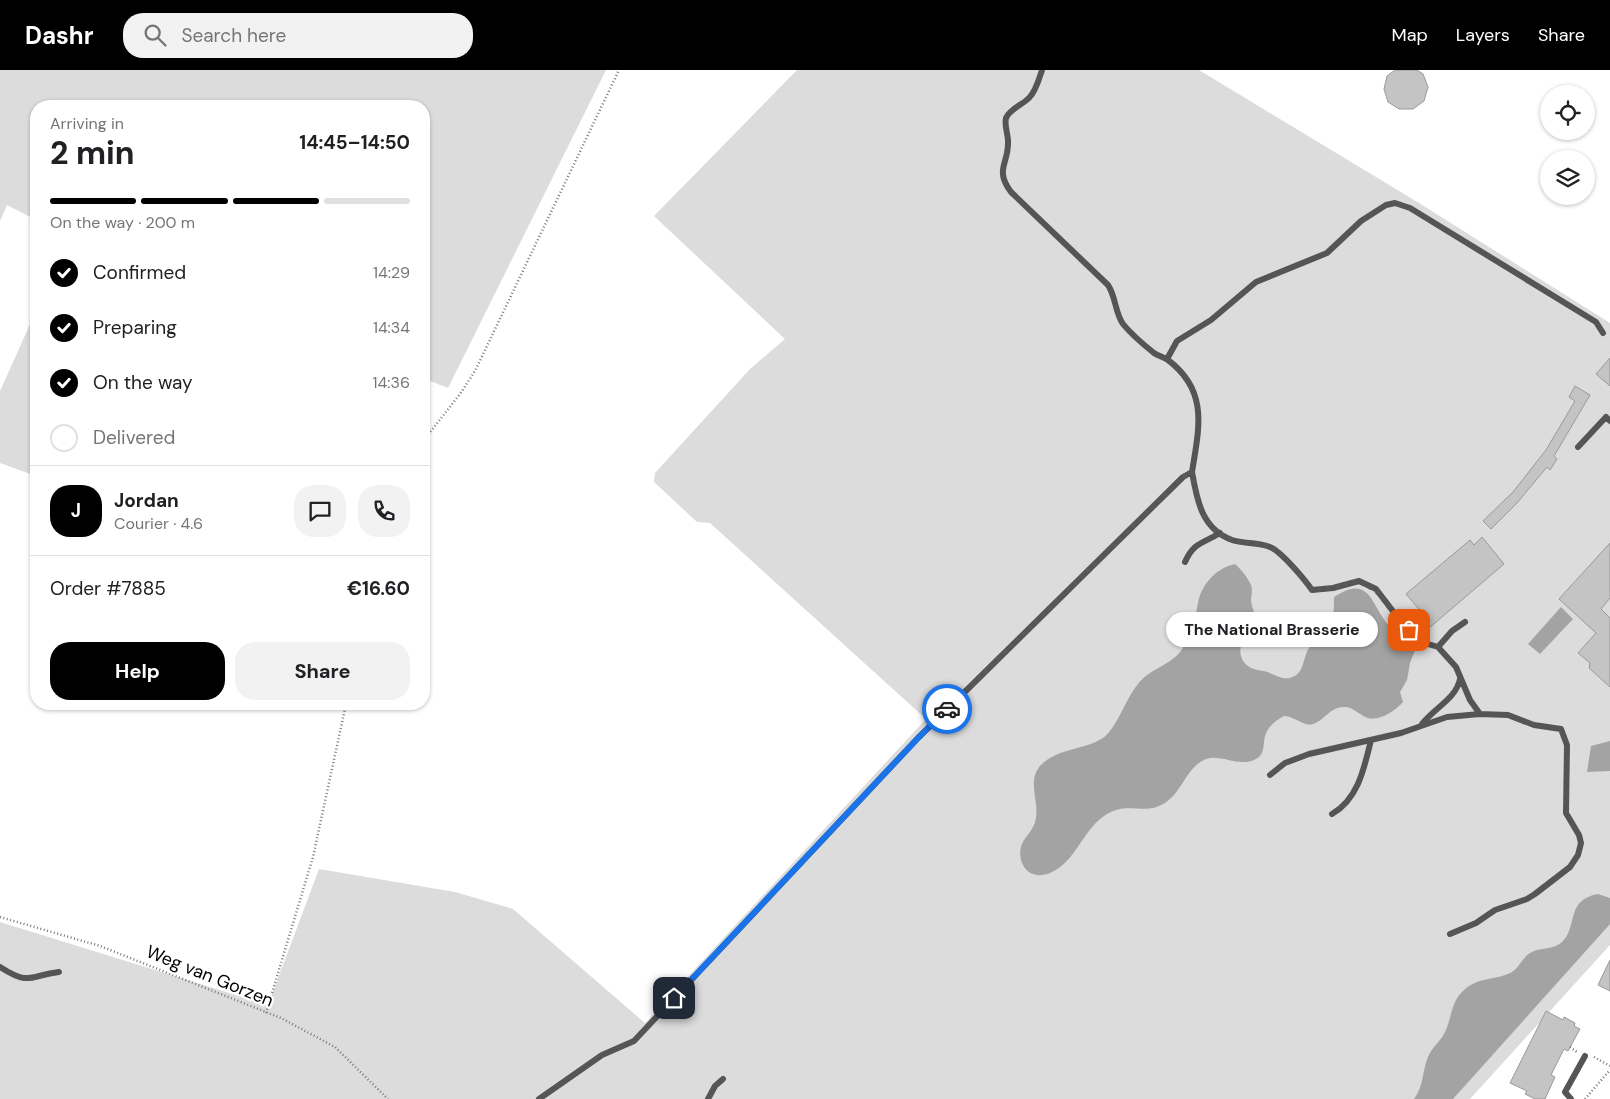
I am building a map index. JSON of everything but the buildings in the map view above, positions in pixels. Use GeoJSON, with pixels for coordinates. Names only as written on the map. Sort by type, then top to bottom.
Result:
{"type":"FeatureCollection","features":[{"type":"Feature","properties":{"kind":"lane"},"geometry":{"type":"LineString","coordinates":[[1042,70],[1031,96],[1006,117],[1008,144],[1002,171],[1004,181],[1011,192],[1108,285],[1124,325],[1156,354],[1167,359],[1194,390],[1198,403],[1198,439],[1192,472],[1196,499],[1210,528],[1232,540],[1272,547],[1299,573],[1312,590],[1332,588],[1359,581],[1368,585],[1376,590],[1409,630]]}},
{"type":"Feature","properties":{"kind":"lane"},"geometry":{"type":"LineString","coordinates":[[1167,359],[1177,341],[1210,320],[1256,282],[1322,256],[1339,244],[1361,222],[1386,205],[1395,202],[1410,208],[1596,322],[1603,333]]}},
{"type":"Feature","properties":{"kind":"lane"},"geometry":{"type":"LineString","coordinates":[[1578,447],[1606,417],[1610,421]]}},
{"type":"Feature","properties":{"kind":"lane"},"geometry":{"type":"LineString","coordinates":[[539,1099],[602,1056],[634,1041],[918,738],[1183,477],[1192,472]]}},
{"type":"Feature","properties":{"kind":"lane"},"geometry":{"type":"LineString","coordinates":[[1185,562],[1190,551],[1196,545],[1220,534]]}},
{"type":"Feature","properties":{"kind":"lane"},"geometry":{"type":"LineString","coordinates":[[1438,647],[1452,631],[1465,622]]}},
{"type":"Feature","properties":{"kind":"lane"},"geometry":{"type":"LineString","coordinates":[[1418,637],[1428,644],[1438,647],[1451,661],[1470,700],[1480,714]]}},
{"type":"Feature","properties":{"kind":"lane"},"geometry":{"type":"LineString","coordinates":[[1421,725],[1431,713],[1452,695],[1459,684],[1460,678]]}},
{"type":"Feature","properties":{"kind":"lane"},"geometry":{"type":"LineString","coordinates":[[1270,775],[1285,763],[1309,754],[1401,733],[1447,717],[1480,714],[1508,715],[1534,725],[1561,729],[1567,744],[1566,813],[1579,835],[1581,844],[1578,855],[1570,867],[1543,889],[1527,899],[1495,910],[1476,923],[1450,934]]}},
{"type":"Feature","properties":{"kind":"lane"},"geometry":{"type":"LineString","coordinates":[[1332,814],[1350,800],[1362,777],[1372,740]]}},
{"type":"Feature","properties":{"kind":"lane"},"geometry":{"type":"LineString","coordinates":[[0,967],[12,976],[26,979],[59,972]]}},
{"type":"Feature","properties":{"kind":"lane"},"geometry":{"type":"LineString","coordinates":[[1571,1099],[1565,1092],[1585,1056]]}},
{"type":"Feature","properties":{"kind":"lane"},"geometry":{"type":"LineString","coordinates":[[708,1099],[715,1086],[723,1079]]}},
{"type":"Feature","properties":{"kind":"path"},"geometry":{"type":"LineString","coordinates":[[430,432],[460,394],[475,371],[619,70]]}},
{"type":"Feature","properties":{"kind":"path"},"geometry":{"type":"LineString","coordinates":[[266,1013],[313,857],[345,710]]}},
{"type":"Feature","properties":{"kind":"path","name":"Weg van Gorzen"},"geometry":{"type":"LineString","coordinates":[[0,917],[100,946],[281,1018],[336,1047],[388,1099]]}},
{"type":"Feature","properties":{"kind":"path"},"geometry":{"type":"LineString","coordinates":[[1585,1099],[1610,1070]]}},
{"type":"Feature","properties":{"kind":"shaded area"},"geometry":{"type":"Polygon","coordinates":[[[0,70],[606,70],[448,388],[430,381],[430,100],[30,100],[30,217],[7,205],[0,221],[0,70]]]}},
{"type":"Feature","properties":{"kind":"shaded area"},"geometry":{"type":"Polygon","coordinates":[[[797,70],[1199,70],[1419,203],[1610,323],[1610,945],[1470,1099],[0,1099],[0,922],[268,1005],[319,869],[455,892],[513,909],[645,1023],[926,719],[710,523],[697,522],[654,482],[655,473],[750,369],[785,339],[654,216],[797,70]]]}},
{"type":"Feature","properties":{"kind":"shaded area"},"geometry":{"type":"Polygon","coordinates":[[[30,324],[30,474],[0,463],[0,391],[30,324]]]}},
{"type":"Feature","properties":{"kind":"shaded area"},"geometry":{"type":"Polygon","coordinates":[[[1235,564],[1251,585],[1251,601],[1256,620],[1253,631],[1241,646],[1240,651],[1244,663],[1253,669],[1283,678],[1295,676],[1301,670],[1309,648],[1330,627],[1333,616],[1334,597],[1346,590],[1356,588],[1363,590],[1368,595],[1395,634],[1415,650],[1407,680],[1400,692],[1403,702],[1392,712],[1373,719],[1365,717],[1351,708],[1344,707],[1331,711],[1310,725],[1284,716],[1270,726],[1265,735],[1263,751],[1254,760],[1242,762],[1218,758],[1206,759],[1193,769],[1167,802],[1152,808],[1126,808],[1112,812],[1096,822],[1073,854],[1059,868],[1042,875],[1026,870],[1021,860],[1020,851],[1022,844],[1034,826],[1036,818],[1034,783],[1037,770],[1042,764],[1056,755],[1096,742],[1108,733],[1138,684],[1175,657],[1184,646],[1194,626],[1202,590],[1210,578],[1222,569],[1235,564]]]}},
{"type":"Feature","properties":{"kind":"shaded area"},"geometry":{"type":"Polygon","coordinates":[[[1561,607],[1573,619],[1540,654],[1528,644],[1561,607]]]}},
{"type":"Feature","properties":{"kind":"shaded area"},"geometry":{"type":"Polygon","coordinates":[[[1610,741],[1610,771],[1587,772],[1591,746],[1610,741]]]}},
{"type":"Feature","properties":{"kind":"shaded area"},"geometry":{"type":"Polygon","coordinates":[[[1598,894],[1610,898],[1610,924],[1453,1099],[1414,1099],[1420,1089],[1428,1057],[1445,1032],[1459,995],[1475,983],[1512,972],[1530,953],[1562,942],[1570,929],[1576,908],[1588,897],[1598,894]]]}},
{"type":"Feature","properties":{"kind":"way so far"},"geometry":{"type":"LineString","coordinates":[[947,709],[1183,477],[1192,472],[1196,499],[1210,528],[1232,540],[1272,547],[1299,573],[1312,590],[1332,588],[1359,581],[1376,590],[1409,630]]}},
{"type":"Feature","properties":{"kind":"place","name":"The National Brasserie"},"geometry":{"type":"Point","coordinates":[1409,630]}},
{"type":"Feature","properties":{"kind":"route"},"geometry":{"type":"LineString","coordinates":[[674,998],[947,709]]}}]}
